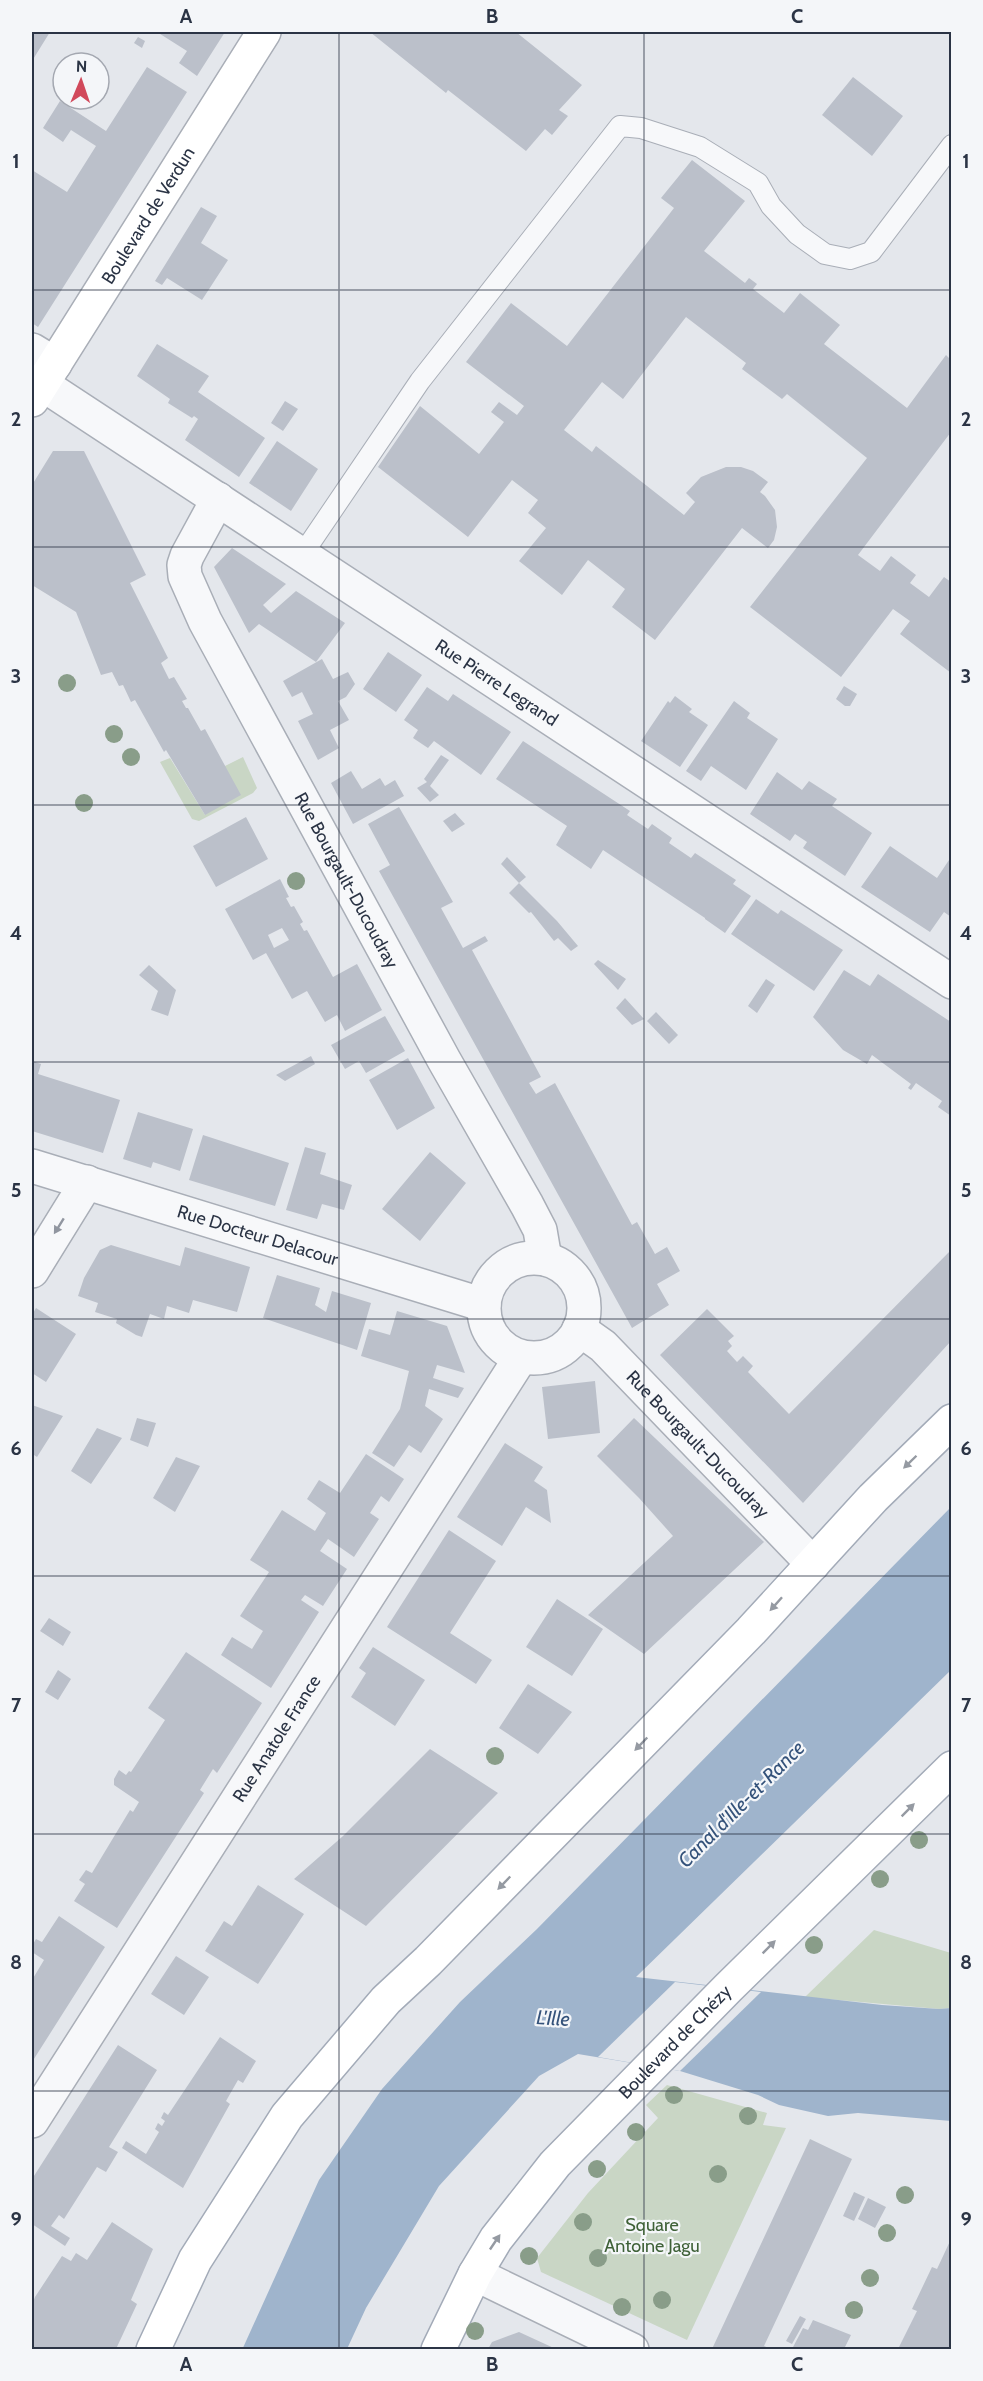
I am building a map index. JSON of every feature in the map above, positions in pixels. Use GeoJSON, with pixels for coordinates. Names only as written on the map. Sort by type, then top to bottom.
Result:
{"type":"FeatureCollection","features":[{"type":"Feature","properties":{"kind":"main road","name":"Boulevard de Verdun"},"geometry":{"type":"LineString","coordinates":[[40,375],[264,32]]}},
{"type":"Feature","properties":{"kind":"main road"},"geometry":{"type":"LineString","coordinates":[[153,2349],[195,2260],[287,2116],[386,2000],[428,1961],[751,1631],[873,1498],[951,1421]]}},
{"type":"Feature","properties":{"kind":"main road","name":"Boulevard de Chézy"},"geometry":{"type":"LineString","coordinates":[[438,2349],[475,2274],[496,2239],[555,2163],[951,1768]]}},
{"type":"Feature","properties":{"kind":"street","name":"Rue Pierre Legrand"},"geometry":{"type":"LineString","coordinates":[[40,375],[302,555],[951,982]]}},
{"type":"Feature","properties":{"kind":"street","name":"Rue Bourgault-Ducoudray"},"geometry":{"type":"LineString","coordinates":[[218,499],[187,556],[184,565],[185,576],[205,621],[315,825],[444,1060],[527,1205],[540,1230],[545,1259]]}},
{"type":"Feature","properties":{"kind":"street","name":"Rue Docteur Delacour"},"geometry":{"type":"LineString","coordinates":[[32,1166],[484,1305]]}},
{"type":"Feature","properties":{"kind":"street"},"geometry":{"type":"LineString","coordinates":[[32,1271],[87,1182]]}},
{"type":"Feature","properties":{"kind":"street"},"geometry":{"type":"LineString","coordinates":[[528,1258],[545,1259],[571,1274],[579,1286],[583,1300],[583,1315],[579,1329],[567,1345],[549,1356],[521,1357],[505,1349],[493,1338],[485,1322],[484,1305],[488,1288],[498,1273],[512,1263],[528,1258]]}},
{"type":"Feature","properties":{"kind":"street","name":"Rue Bourgault-Ducoudray"},"geometry":{"type":"LineString","coordinates":[[579,1329],[603,1346],[813,1564]]}},
{"type":"Feature","properties":{"kind":"street","name":"Rue Anatole France"},"geometry":{"type":"LineString","coordinates":[[32,2121],[521,1357]]}},
{"type":"Feature","properties":{"kind":"street"},"geometry":{"type":"LineString","coordinates":[[475,2274],[632,2349]]}},
{"type":"Feature","properties":{"kind":"lane"},"geometry":{"type":"LineString","coordinates":[[302,555],[420,381],[620,126],[641,128],[700,147],[758,183],[771,206],[797,234],[825,254],[850,259],[871,252],[951,145]]}},
{"type":"Feature","properties":{"kind":"green space"},"geometry":{"type":"Polygon","coordinates":[[[243,757],[257,788],[253,793],[199,821],[192,819],[160,762],[170,758],[205,815],[225,766],[243,757]]]}},
{"type":"Feature","properties":{"kind":"green space"},"geometry":{"type":"Polygon","coordinates":[[[874,1930],[951,1953],[951,2008],[939,2009],[805,1997],[874,1930]]]}},
{"type":"Feature","properties":{"kind":"green space","name":"Square Antoine Jagu"},"geometry":{"type":"Polygon","coordinates":[[[667,2085],[767,2113],[763,2125],[786,2128],[687,2340],[541,2272],[537,2258],[588,2193],[658,2118],[646,2105],[667,2085]]]}},
{"type":"Feature","properties":{"kind":"water"},"geometry":{"type":"Polygon","coordinates":[[[951,1507],[951,1670],[636,1977],[882,2005],[951,2008],[951,2121],[858,2113],[828,2116],[779,2105],[758,2095],[680,2071],[578,2054],[539,2076],[439,2186],[366,2308],[347,2349],[242,2350],[319,2180],[382,2089],[460,2002],[537,1929],[951,1507]]]}},
{"type":"Feature","properties":{"kind":"pier"},"geometry":{"type":"Polygon","coordinates":[[[675,1982],[761,1992],[680,2071],[598,2057],[675,1982]]]}},
{"type":"Feature","properties":{"kind":"building"},"geometry":{"type":"Polygon","coordinates":[[[32,32],[50,32],[32,61],[32,32]]]}},
{"type":"Feature","properties":{"kind":"building"},"geometry":{"type":"Polygon","coordinates":[[[157,32],[225,32],[197,76],[179,63],[187,51],[157,32]]]}},
{"type":"Feature","properties":{"kind":"building"},"geometry":{"type":"Polygon","coordinates":[[[370,32],[516,32],[582,85],[559,110],[568,116],[552,135],[545,129],[526,151],[448,90],[446,93],[370,32]]]}},
{"type":"Feature","properties":{"kind":"building"},"geometry":{"type":"Polygon","coordinates":[[[138,37],[145,41],[142,48],[134,43],[138,37]]]}},
{"type":"Feature","properties":{"kind":"building"},"geometry":{"type":"Polygon","coordinates":[[[147,67],[187,92],[38,327],[32,323],[32,170],[67,192],[96,146],[71,130],[63,142],[43,128],[54,111],[75,111],[106,131],[147,67]]]}},
{"type":"Feature","properties":{"kind":"building"},"geometry":{"type":"Polygon","coordinates":[[[853,77],[903,116],[872,156],[822,115],[853,77]]]}},
{"type":"Feature","properties":{"kind":"building"},"geometry":{"type":"Polygon","coordinates":[[[692,160],[745,201],[704,251],[745,283],[749,278],[757,284],[753,289],[784,313],[800,293],[840,325],[824,344],[907,408],[946,355],[951,360],[951,432],[858,555],[880,571],[891,556],[916,575],[910,583],[929,597],[944,577],[951,582],[951,673],[900,634],[910,621],[893,609],[841,677],[750,607],[867,458],[787,394],[782,399],[742,369],[746,363],[686,317],[623,399],[602,382],[564,430],[592,452],[596,446],[684,515],[695,502],[686,493],[701,477],[726,467],[741,467],[753,471],[768,482],[760,492],[775,510],[777,527],[774,540],[768,548],[742,528],[655,640],[612,607],[625,589],[588,560],[562,595],[519,561],[546,528],[528,513],[538,500],[512,480],[468,537],[378,467],[420,406],[479,454],[504,422],[491,412],[499,402],[517,415],[524,406],[466,362],[511,303],[567,346],[674,208],[661,198],[692,160]]]}},
{"type":"Feature","properties":{"kind":"building"},"geometry":{"type":"Polygon","coordinates":[[[201,207],[217,216],[201,243],[228,260],[202,300],[167,278],[162,285],[155,281],[201,207]]]}},
{"type":"Feature","properties":{"kind":"building"},"geometry":{"type":"Polygon","coordinates":[[[157,344],[209,376],[198,392],[265,438],[239,477],[185,440],[198,419],[194,416],[192,418],[168,403],[170,399],[137,376],[157,344]]]}},
{"type":"Feature","properties":{"kind":"building"},"geometry":{"type":"Polygon","coordinates":[[[285,401],[298,409],[283,431],[271,423],[285,401]]]}},
{"type":"Feature","properties":{"kind":"building"},"geometry":{"type":"Polygon","coordinates":[[[277,441],[318,469],[291,511],[249,483],[277,441]]]}},
{"type":"Feature","properties":{"kind":"building"},"geometry":{"type":"Polygon","coordinates":[[[53,451],[84,451],[146,575],[130,583],[168,658],[161,663],[169,679],[174,677],[187,699],[182,701],[201,731],[205,729],[241,795],[205,815],[166,750],[164,752],[135,700],[131,702],[123,685],[119,686],[112,672],[101,675],[76,612],[32,585],[32,485],[53,451]]]}},
{"type":"Feature","properties":{"kind":"building"},"geometry":{"type":"Polygon","coordinates":[[[232,548],[286,584],[263,605],[271,613],[296,591],[345,623],[316,662],[259,624],[249,633],[214,567],[232,548]]]}},
{"type":"Feature","properties":{"kind":"building"},"geometry":{"type":"Polygon","coordinates":[[[388,652],[422,675],[396,712],[363,689],[388,652]]]}},
{"type":"Feature","properties":{"kind":"building"},"geometry":{"type":"Polygon","coordinates":[[[322,659],[333,679],[348,672],[355,684],[346,697],[338,701],[349,720],[330,730],[339,748],[318,760],[298,721],[313,714],[302,692],[292,697],[283,681],[322,659]]]}},
{"type":"Feature","properties":{"kind":"building"},"geometry":{"type":"Polygon","coordinates":[[[844,686],[857,694],[850,706],[845,706],[836,699],[844,686]]]}},
{"type":"Feature","properties":{"kind":"building"},"geometry":{"type":"Polygon","coordinates":[[[427,687],[448,701],[453,694],[511,732],[481,775],[434,741],[428,748],[413,738],[418,730],[404,720],[427,687]]]}},
{"type":"Feature","properties":{"kind":"building"},"geometry":{"type":"Polygon","coordinates":[[[675,696],[692,709],[689,712],[708,725],[680,767],[641,741],[668,701],[670,703],[675,696]]]}},
{"type":"Feature","properties":{"kind":"building"},"geometry":{"type":"Polygon","coordinates":[[[734,701],[750,713],[747,718],[778,739],[746,790],[711,766],[701,781],[686,771],[734,701]]]}},
{"type":"Feature","properties":{"kind":"building"},"geometry":{"type":"Polygon","coordinates":[[[523,741],[630,811],[627,815],[648,829],[652,824],[672,838],[669,843],[691,858],[695,853],[736,880],[733,884],[751,896],[725,933],[603,850],[591,869],[556,845],[567,826],[496,779],[523,741]]]}},
{"type":"Feature","properties":{"kind":"building"},"geometry":{"type":"Polygon","coordinates":[[[441,755],[449,760],[430,786],[439,795],[430,802],[417,788],[427,782],[424,779],[441,755]]]}},
{"type":"Feature","properties":{"kind":"building"},"geometry":{"type":"Polygon","coordinates":[[[351,771],[362,789],[380,778],[385,786],[395,780],[404,796],[353,824],[331,783],[351,771]]]}},
{"type":"Feature","properties":{"kind":"building"},"geometry":{"type":"Polygon","coordinates":[[[777,772],[802,790],[809,781],[837,799],[832,806],[872,833],[845,876],[803,848],[807,842],[795,834],[790,841],[750,814],[777,772]]]}},
{"type":"Feature","properties":{"kind":"building"},"geometry":{"type":"Polygon","coordinates":[[[399,807],[453,902],[441,908],[463,948],[485,936],[488,941],[472,950],[541,1077],[529,1083],[536,1094],[555,1083],[632,1225],[637,1222],[655,1254],[667,1247],[680,1271],[657,1284],[669,1305],[632,1328],[379,871],[390,865],[368,824],[399,807]]]}},
{"type":"Feature","properties":{"kind":"building"},"geometry":{"type":"Polygon","coordinates":[[[455,813],[465,824],[452,832],[443,821],[455,813]]]}},
{"type":"Feature","properties":{"kind":"building"},"geometry":{"type":"Polygon","coordinates":[[[246,817],[268,859],[216,887],[193,846],[246,817]]]}},
{"type":"Feature","properties":{"kind":"building"},"geometry":{"type":"Polygon","coordinates":[[[890,846],[937,878],[951,857],[951,917],[944,912],[930,932],[861,887],[890,846]]]}},
{"type":"Feature","properties":{"kind":"building"},"geometry":{"type":"Polygon","coordinates":[[[507,857],[526,877],[519,883],[501,864],[507,857]]]}},
{"type":"Feature","properties":{"kind":"building"},"geometry":{"type":"Polygon","coordinates":[[[280,879],[289,897],[286,898],[291,907],[294,906],[303,922],[300,924],[304,931],[307,930],[333,977],[357,964],[382,1010],[345,1031],[337,1015],[325,1022],[307,991],[292,999],[266,953],[253,960],[225,909],[280,879]],[[282,928],[268,935],[274,948],[289,940],[282,928]]]}},
{"type":"Feature","properties":{"kind":"building"},"geometry":{"type":"Polygon","coordinates":[[[519,883],[578,946],[571,951],[558,938],[554,941],[531,912],[529,913],[509,893],[519,883]]]}},
{"type":"Feature","properties":{"kind":"building"},"geometry":{"type":"Polygon","coordinates":[[[756,899],[778,914],[781,910],[843,950],[814,991],[731,934],[756,899]]]}},
{"type":"Feature","properties":{"kind":"building"},"geometry":{"type":"Polygon","coordinates":[[[598,960],[626,979],[618,990],[594,964],[598,960]]]}},
{"type":"Feature","properties":{"kind":"building"},"geometry":{"type":"Polygon","coordinates":[[[149,965],[176,990],[168,1016],[151,1010],[158,991],[139,975],[149,965]]]}},
{"type":"Feature","properties":{"kind":"building"},"geometry":{"type":"Polygon","coordinates":[[[844,970],[870,986],[878,974],[951,1022],[951,1116],[938,1107],[942,1101],[916,1083],[911,1090],[908,1088],[911,1084],[872,1055],[867,1064],[843,1050],[813,1017],[844,970]]]}},
{"type":"Feature","properties":{"kind":"building"},"geometry":{"type":"Polygon","coordinates":[[[766,979],[775,985],[757,1013],[748,1006],[766,979]]]}},
{"type":"Feature","properties":{"kind":"building"},"geometry":{"type":"Polygon","coordinates":[[[625,998],[644,1019],[632,1025],[616,1008],[625,998]]]}},
{"type":"Feature","properties":{"kind":"building"},"geometry":{"type":"Polygon","coordinates":[[[656,1012],[678,1035],[669,1044],[647,1021],[656,1012]]]}},
{"type":"Feature","properties":{"kind":"building"},"geometry":{"type":"Polygon","coordinates":[[[385,1016],[405,1051],[366,1073],[359,1061],[345,1069],[331,1045],[385,1016]]]}},
{"type":"Feature","properties":{"kind":"building"},"geometry":{"type":"Polygon","coordinates":[[[311,1056],[315,1064],[285,1081],[276,1075],[311,1056]]]}},
{"type":"Feature","properties":{"kind":"building"},"geometry":{"type":"Polygon","coordinates":[[[408,1058],[435,1108],[397,1130],[369,1080],[408,1058]]]}},
{"type":"Feature","properties":{"kind":"building"},"geometry":{"type":"Polygon","coordinates":[[[32,1061],[41,1064],[38,1074],[120,1100],[103,1153],[32,1131],[32,1061]]]}},
{"type":"Feature","properties":{"kind":"building"},"geometry":{"type":"Polygon","coordinates":[[[138,1112],[193,1129],[180,1171],[153,1162],[151,1168],[123,1159],[138,1112]]]}},
{"type":"Feature","properties":{"kind":"building"},"geometry":{"type":"Polygon","coordinates":[[[203,1135],[289,1163],[275,1206],[189,1180],[203,1135]]]}},
{"type":"Feature","properties":{"kind":"building"},"geometry":{"type":"Polygon","coordinates":[[[305,1147],[326,1153],[320,1174],[352,1185],[344,1210],[322,1204],[317,1219],[286,1210],[305,1147]]]}},
{"type":"Feature","properties":{"kind":"building"},"geometry":{"type":"Polygon","coordinates":[[[430,1152],[466,1183],[420,1241],[382,1209],[430,1152]]]}},
{"type":"Feature","properties":{"kind":"building"},"geometry":{"type":"Polygon","coordinates":[[[111,1245],[180,1266],[185,1247],[250,1267],[237,1312],[193,1300],[189,1313],[167,1306],[164,1319],[150,1314],[142,1337],[136,1335],[116,1323],[117,1319],[95,1312],[98,1303],[78,1296],[84,1278],[100,1250],[111,1245]]]}},
{"type":"Feature","properties":{"kind":"building"},"geometry":{"type":"Polygon","coordinates":[[[951,1250],[951,1341],[803,1503],[660,1355],[707,1309],[734,1336],[728,1341],[732,1346],[727,1351],[737,1362],[743,1356],[753,1366],[748,1372],[789,1414],[951,1250]]]}},
{"type":"Feature","properties":{"kind":"building"},"geometry":{"type":"Polygon","coordinates":[[[277,1275],[320,1288],[315,1305],[326,1312],[332,1291],[371,1303],[357,1350],[263,1318],[277,1275]]]}},
{"type":"Feature","properties":{"kind":"building"},"geometry":{"type":"Polygon","coordinates":[[[36,1308],[76,1334],[46,1382],[32,1373],[32,1315],[36,1308]]]}},
{"type":"Feature","properties":{"kind":"building"},"geometry":{"type":"Polygon","coordinates":[[[397,1311],[447,1326],[465,1373],[437,1365],[433,1378],[464,1388],[458,1398],[429,1389],[425,1406],[443,1419],[421,1453],[409,1445],[394,1467],[372,1453],[400,1409],[409,1371],[361,1356],[369,1329],[390,1335],[397,1311]]]}},
{"type":"Feature","properties":{"kind":"building"},"geometry":{"type":"Polygon","coordinates":[[[595,1381],[600,1433],[548,1439],[542,1387],[595,1381]]]}},
{"type":"Feature","properties":{"kind":"building"},"geometry":{"type":"Polygon","coordinates":[[[32,1405],[63,1416],[37,1457],[34,1455],[32,1460],[32,1405]]]}},
{"type":"Feature","properties":{"kind":"building"},"geometry":{"type":"Polygon","coordinates":[[[137,1418],[156,1423],[148,1447],[130,1440],[137,1418]]]}},
{"type":"Feature","properties":{"kind":"building"},"geometry":{"type":"Polygon","coordinates":[[[634,1418],[764,1542],[644,1654],[588,1615],[673,1536],[597,1456],[634,1418]]]}},
{"type":"Feature","properties":{"kind":"building"},"geometry":{"type":"Polygon","coordinates":[[[97,1428],[122,1438],[91,1484],[71,1471],[97,1428]]]}},
{"type":"Feature","properties":{"kind":"building"},"geometry":{"type":"Polygon","coordinates":[[[505,1443],[543,1467],[534,1481],[547,1490],[551,1523],[526,1507],[502,1546],[457,1517],[505,1443]]]}},
{"type":"Feature","properties":{"kind":"building"},"geometry":{"type":"Polygon","coordinates":[[[366,1454],[404,1479],[389,1502],[381,1496],[370,1513],[379,1519],[354,1557],[328,1539],[320,1551],[347,1569],[323,1606],[305,1595],[301,1600],[319,1612],[271,1688],[221,1655],[232,1637],[252,1649],[263,1631],[240,1616],[269,1572],[250,1560],[282,1510],[315,1531],[326,1513],[307,1499],[319,1480],[340,1493],[366,1454]]]}},
{"type":"Feature","properties":{"kind":"building"},"geometry":{"type":"Polygon","coordinates":[[[176,1457],[200,1466],[175,1512],[153,1498],[176,1457]]]}},
{"type":"Feature","properties":{"kind":"building"},"geometry":{"type":"Polygon","coordinates":[[[449,1530],[496,1561],[450,1633],[492,1660],[476,1684],[387,1627],[449,1530]]]}},
{"type":"Feature","properties":{"kind":"building"},"geometry":{"type":"Polygon","coordinates":[[[557,1599],[603,1629],[572,1676],[526,1647],[557,1599]]]}},
{"type":"Feature","properties":{"kind":"building"},"geometry":{"type":"Polygon","coordinates":[[[49,1618],[71,1632],[63,1646],[40,1631],[49,1618]]]}},
{"type":"Feature","properties":{"kind":"building"},"geometry":{"type":"Polygon","coordinates":[[[373,1647],[425,1680],[395,1726],[351,1697],[366,1673],[359,1668],[373,1647]]]}},
{"type":"Feature","properties":{"kind":"building"},"geometry":{"type":"Polygon","coordinates":[[[186,1652],[262,1703],[217,1773],[213,1769],[200,1790],[204,1793],[117,1928],[74,1901],[85,1884],[79,1880],[86,1870],[92,1873],[130,1810],[133,1812],[139,1802],[114,1785],[114,1779],[119,1770],[126,1775],[129,1771],[131,1772],[165,1720],[148,1708],[186,1652]]]}},
{"type":"Feature","properties":{"kind":"building"},"geometry":{"type":"Polygon","coordinates":[[[58,1670],[71,1679],[58,1700],[45,1692],[58,1670]]]}},
{"type":"Feature","properties":{"kind":"building"},"geometry":{"type":"Polygon","coordinates":[[[528,1684],[572,1712],[538,1754],[499,1728],[528,1684]]]}},
{"type":"Feature","properties":{"kind":"building"},"geometry":{"type":"Polygon","coordinates":[[[430,1749],[498,1793],[366,1926],[294,1879],[343,1836],[430,1749]]]}},
{"type":"Feature","properties":{"kind":"building"},"geometry":{"type":"Polygon","coordinates":[[[258,1885],[304,1914],[258,1984],[205,1951],[224,1921],[232,1926],[258,1885]]]}},
{"type":"Feature","properties":{"kind":"building"},"geometry":{"type":"Polygon","coordinates":[[[59,1916],[105,1947],[32,2062],[32,1980],[44,1960],[32,1952],[32,1946],[36,1939],[42,1942],[59,1916]]]}},
{"type":"Feature","properties":{"kind":"building"},"geometry":{"type":"Polygon","coordinates":[[[176,1956],[209,1977],[184,2015],[151,1994],[176,1956]]]}},
{"type":"Feature","properties":{"kind":"building"},"geometry":{"type":"Polygon","coordinates":[[[220,2037],[256,2061],[243,2083],[238,2080],[226,2101],[230,2104],[183,2188],[122,2148],[126,2141],[146,2154],[159,2132],[155,2129],[158,2123],[162,2126],[165,2121],[161,2118],[164,2112],[168,2115],[220,2037]]]}},
{"type":"Feature","properties":{"kind":"building"},"geometry":{"type":"Polygon","coordinates":[[[118,2045],[157,2070],[109,2147],[118,2152],[106,2172],[97,2167],[64,2219],[59,2215],[51,2226],[70,2238],[65,2246],[32,2224],[32,2179],[118,2045]]]}},
{"type":"Feature","properties":{"kind":"building"},"geometry":{"type":"Polygon","coordinates":[[[810,2139],[852,2159],[764,2346],[771,2349],[712,2349],[810,2139]]]}},
{"type":"Feature","properties":{"kind":"building"},"geometry":{"type":"Polygon","coordinates":[[[854,2192],[865,2197],[854,2221],[843,2216],[854,2192]]]}},
{"type":"Feature","properties":{"kind":"building"},"geometry":{"type":"Polygon","coordinates":[[[868,2198],[886,2207],[875,2228],[858,2219],[868,2198]]]}},
{"type":"Feature","properties":{"kind":"building"},"geometry":{"type":"Polygon","coordinates":[[[112,2222],[153,2249],[131,2300],[137,2304],[116,2349],[32,2349],[32,2305],[35,2297],[62,2256],[71,2261],[76,2253],[87,2260],[112,2222]]]}},
{"type":"Feature","properties":{"kind":"building"},"geometry":{"type":"Polygon","coordinates":[[[951,2239],[951,2349],[898,2349],[917,2311],[912,2309],[932,2267],[937,2269],[951,2239]]]}},
{"type":"Feature","properties":{"kind":"building"},"geometry":{"type":"Polygon","coordinates":[[[800,2316],[806,2319],[792,2344],[786,2341],[800,2316]]]}},
{"type":"Feature","properties":{"kind":"building"},"geometry":{"type":"Polygon","coordinates":[[[813,2320],[851,2335],[845,2347],[850,2349],[792,2349],[803,2328],[808,2330],[813,2320]]]}},
{"type":"Feature","properties":{"kind":"building"},"geometry":{"type":"Polygon","coordinates":[[[519,2332],[556,2349],[488,2349],[492,2342],[519,2332]]]}},
{"type":"Feature","properties":{"kind":"water label","name":"Canal d'Ille-et-Rance"},"geometry":{"type":"Point","coordinates":[741,1804]}},
{"type":"Feature","properties":{"kind":"water label","name":"L'Ille"},"geometry":{"type":"Point","coordinates":[553,2018]}}]}
